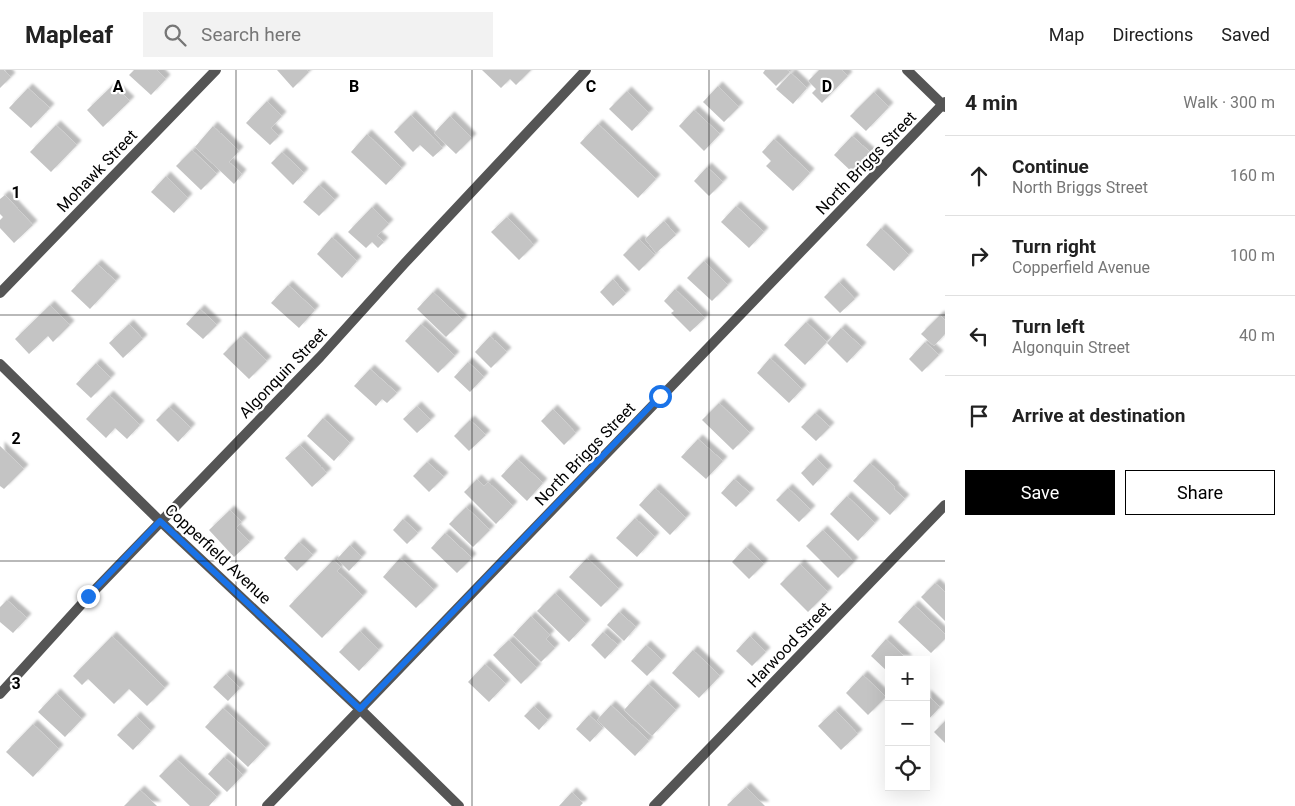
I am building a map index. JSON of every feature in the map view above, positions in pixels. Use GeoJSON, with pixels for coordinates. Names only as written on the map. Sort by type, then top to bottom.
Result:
{"type":"FeatureCollection","features":[{"type":"Feature","properties":{"kind":"street","name":"Mohawk Street"},"geometry":{"type":"LineString","coordinates":[[0,293],[216,70]]}},
{"type":"Feature","properties":{"kind":"street","name":"Algonquin Street"},"geometry":{"type":"LineString","coordinates":[[0,694],[88,596],[320,357],[404,264],[586,70]]}},
{"type":"Feature","properties":{"kind":"street"},"geometry":{"type":"LineString","coordinates":[[907,70],[944,105]]}},
{"type":"Feature","properties":{"kind":"street","name":"North Briggs Street"},"geometry":{"type":"LineString","coordinates":[[267,806],[944,105]]}},
{"type":"Feature","properties":{"kind":"street","name":"Copperfield Avenue"},"geometry":{"type":"LineString","coordinates":[[0,364],[160,521],[360,709],[459,806]]}},
{"type":"Feature","properties":{"kind":"street","name":"Harwood Street"},"geometry":{"type":"LineString","coordinates":[[654,806],[945,505]]}},
{"type":"Feature","properties":{"kind":"building"},"geometry":{"type":"Polygon","coordinates":[[[0,70],[4,70],[11,77],[0,88],[0,70]]]}},
{"type":"Feature","properties":{"kind":"building"},"geometry":{"type":"Polygon","coordinates":[[[134,70],[157,70],[166,79],[151,95],[129,75],[134,70]]]}},
{"type":"Feature","properties":{"kind":"building"},"geometry":{"type":"Polygon","coordinates":[[[277,70],[307,70],[309,72],[293,88],[277,70]]]}},
{"type":"Feature","properties":{"kind":"building"},"geometry":{"type":"Polygon","coordinates":[[[482,70],[531,70],[516,85],[510,79],[501,88],[482,70]]]}},
{"type":"Feature","properties":{"kind":"building"},"geometry":{"type":"Polygon","coordinates":[[[765,70],[787,70],[790,72],[776,86],[763,73],[765,70]]]}},
{"type":"Feature","properties":{"kind":"building"},"geometry":{"type":"Polygon","coordinates":[[[819,70],[842,70],[848,76],[822,103],[812,93],[816,89],[808,81],[819,70]]]}},
{"type":"Feature","properties":{"kind":"building"},"geometry":{"type":"Polygon","coordinates":[[[791,73],[807,88],[793,104],[776,89],[791,73]]]}},
{"type":"Feature","properties":{"kind":"building"},"geometry":{"type":"Polygon","coordinates":[[[113,85],[130,101],[103,127],[87,110],[113,85]]]}},
{"type":"Feature","properties":{"kind":"building"},"geometry":{"type":"Polygon","coordinates":[[[718,86],[739,107],[724,122],[703,102],[718,86]]]}},
{"type":"Feature","properties":{"kind":"building"},"geometry":{"type":"Polygon","coordinates":[[[28,88],[50,108],[31,128],[9,108],[28,88]]]}},
{"type":"Feature","properties":{"kind":"building"},"geometry":{"type":"Polygon","coordinates":[[[627,91],[649,113],[632,131],[609,109],[627,91]]]}},
{"type":"Feature","properties":{"kind":"building"},"geometry":{"type":"Polygon","coordinates":[[[874,92],[889,107],[866,131],[850,116],[874,92]]]}},
{"type":"Feature","properties":{"kind":"building"},"geometry":{"type":"Polygon","coordinates":[[[267,101],[282,116],[271,128],[279,136],[270,145],[246,123],[267,101]]]}},
{"type":"Feature","properties":{"kind":"building"},"geometry":{"type":"Polygon","coordinates":[[[694,110],[720,134],[704,151],[679,126],[694,110]]]}},
{"type":"Feature","properties":{"kind":"building"},"geometry":{"type":"Polygon","coordinates":[[[411,115],[443,148],[433,157],[420,145],[413,152],[394,132],[411,115]]]}},
{"type":"Feature","properties":{"kind":"building"},"geometry":{"type":"Polygon","coordinates":[[[450,116],[472,138],[456,154],[434,133],[450,116]]]}},
{"type":"Feature","properties":{"kind":"building"},"geometry":{"type":"Polygon","coordinates":[[[598,124],[656,179],[638,198],[580,143],[598,124]]]}},
{"type":"Feature","properties":{"kind":"building"},"geometry":{"type":"Polygon","coordinates":[[[56,125],[77,145],[51,172],[30,152],[56,125]]]}},
{"type":"Feature","properties":{"kind":"building"},"geometry":{"type":"Polygon","coordinates":[[[213,126],[239,151],[229,162],[242,174],[234,184],[195,147],[213,126]]]}},
{"type":"Feature","properties":{"kind":"building"},"geometry":{"type":"Polygon","coordinates":[[[367,134],[402,168],[386,185],[351,152],[367,134]]]}},
{"type":"Feature","properties":{"kind":"building"},"geometry":{"type":"Polygon","coordinates":[[[852,136],[871,153],[853,173],[834,155],[852,136]]]}},
{"type":"Feature","properties":{"kind":"building"},"geometry":{"type":"Polygon","coordinates":[[[774,139],[810,173],[793,191],[766,166],[771,161],[762,152],[774,139]]]}},
{"type":"Feature","properties":{"kind":"building"},"geometry":{"type":"Polygon","coordinates":[[[192,150],[217,174],[201,190],[176,166],[192,150]]]}},
{"type":"Feature","properties":{"kind":"building"},"geometry":{"type":"Polygon","coordinates":[[[282,152],[304,173],[293,185],[271,163],[282,152]]]}},
{"type":"Feature","properties":{"kind":"building"},"geometry":{"type":"Polygon","coordinates":[[[707,167],[723,182],[709,196],[694,181],[707,167]]]}},
{"type":"Feature","properties":{"kind":"building"},"geometry":{"type":"Polygon","coordinates":[[[166,176],[188,198],[174,213],[151,192],[166,176]]]}},
{"type":"Feature","properties":{"kind":"building"},"geometry":{"type":"Polygon","coordinates":[[[319,185],[335,200],[319,216],[303,202],[319,185]]]}},
{"type":"Feature","properties":{"kind":"building"},"geometry":{"type":"Polygon","coordinates":[[[5,195],[33,225],[14,243],[0,228],[0,220],[3,217],[0,214],[0,199],[5,195]]]}},
{"type":"Feature","properties":{"kind":"building"},"geometry":{"type":"Polygon","coordinates":[[[736,206],[764,232],[749,248],[721,222],[736,206]]]}},
{"type":"Feature","properties":{"kind":"building"},"geometry":{"type":"Polygon","coordinates":[[[372,207],[389,224],[377,236],[384,242],[378,248],[372,242],[366,248],[348,232],[372,207]]]}},
{"type":"Feature","properties":{"kind":"building"},"geometry":{"type":"Polygon","coordinates":[[[507,217],[534,245],[519,260],[491,232],[507,217]]]}},
{"type":"Feature","properties":{"kind":"building"},"geometry":{"type":"Polygon","coordinates":[[[664,221],[676,235],[656,253],[645,239],[664,221]]]}},
{"type":"Feature","properties":{"kind":"building"},"geometry":{"type":"Polygon","coordinates":[[[881,228],[909,255],[894,271],[866,245],[881,228]]]}},
{"type":"Feature","properties":{"kind":"building"},"geometry":{"type":"Polygon","coordinates":[[[332,237],[357,261],[342,278],[317,254],[332,237]]]}},
{"type":"Feature","properties":{"kind":"building"},"geometry":{"type":"Polygon","coordinates":[[[639,239],[655,255],[639,271],[623,255],[639,239]]]}},
{"type":"Feature","properties":{"kind":"building"},"geometry":{"type":"Polygon","coordinates":[[[704,261],[728,285],[712,301],[687,278],[704,261]]]}},
{"type":"Feature","properties":{"kind":"building"},"geometry":{"type":"Polygon","coordinates":[[[97,264],[116,281],[90,309],[71,291],[97,264]]]}},
{"type":"Feature","properties":{"kind":"building"},"geometry":{"type":"Polygon","coordinates":[[[613,279],[626,294],[613,306],[600,292],[613,279]]]}},
{"type":"Feature","properties":{"kind":"building"},"geometry":{"type":"Polygon","coordinates":[[[839,282],[855,299],[840,313],[824,297],[839,282]]]}},
{"type":"Feature","properties":{"kind":"building"},"geometry":{"type":"Polygon","coordinates":[[[288,285],[315,310],[299,328],[271,303],[288,285]]]}},
{"type":"Feature","properties":{"kind":"building"},"geometry":{"type":"Polygon","coordinates":[[[675,289],[705,318],[690,332],[671,313],[674,311],[664,301],[675,289]]]}},
{"type":"Feature","properties":{"kind":"building"},"geometry":{"type":"Polygon","coordinates":[[[433,292],[463,320],[446,337],[417,309],[433,292]]]}},
{"type":"Feature","properties":{"kind":"building"},"geometry":{"type":"Polygon","coordinates":[[[50,305],[70,325],[53,342],[48,336],[29,354],[15,339],[50,305]]]}},
{"type":"Feature","properties":{"kind":"building"},"geometry":{"type":"Polygon","coordinates":[[[200,309],[217,325],[203,339],[186,324],[200,309]]]}},
{"type":"Feature","properties":{"kind":"building"},"geometry":{"type":"Polygon","coordinates":[[[940,315],[945,320],[945,334],[934,346],[921,334],[940,315]]]}},
{"type":"Feature","properties":{"kind":"building"},"geometry":{"type":"Polygon","coordinates":[[[806,322],[827,342],[805,365],[784,345],[806,322]]]}},
{"type":"Feature","properties":{"kind":"building"},"geometry":{"type":"Polygon","coordinates":[[[129,324],[143,339],[123,358],[109,343],[129,324]]]}},
{"type":"Feature","properties":{"kind":"building"},"geometry":{"type":"Polygon","coordinates":[[[421,324],[455,356],[438,373],[405,341],[421,324]]]}},
{"type":"Feature","properties":{"kind":"building"},"geometry":{"type":"Polygon","coordinates":[[[841,328],[862,347],[847,363],[827,343],[841,328]]]}},
{"type":"Feature","properties":{"kind":"building"},"geometry":{"type":"Polygon","coordinates":[[[241,336],[267,361],[249,379],[223,354],[241,336]]]}},
{"type":"Feature","properties":{"kind":"building"},"geometry":{"type":"Polygon","coordinates":[[[490,336],[507,352],[491,368],[475,352],[490,336]]]}},
{"type":"Feature","properties":{"kind":"building"},"geometry":{"type":"Polygon","coordinates":[[[925,342],[939,355],[922,372],[909,359],[925,342]]]}},
{"type":"Feature","properties":{"kind":"building"},"geometry":{"type":"Polygon","coordinates":[[[770,358],[802,389],[789,403],[757,373],[770,358]]]}},
{"type":"Feature","properties":{"kind":"building"},"geometry":{"type":"Polygon","coordinates":[[[468,362],[484,377],[470,392],[454,377],[468,362]]]}},
{"type":"Feature","properties":{"kind":"building"},"geometry":{"type":"Polygon","coordinates":[[[96,363],[111,378],[91,398],[76,384],[96,363]]]}},
{"type":"Feature","properties":{"kind":"building"},"geometry":{"type":"Polygon","coordinates":[[[370,369],[397,393],[387,403],[382,399],[376,406],[354,386],[370,369]]]}},
{"type":"Feature","properties":{"kind":"building"},"geometry":{"type":"Polygon","coordinates":[[[109,395],[140,425],[127,439],[115,428],[106,438],[86,419],[109,395]]]}},
{"type":"Feature","properties":{"kind":"building"},"geometry":{"type":"Polygon","coordinates":[[[719,403],[750,433],[733,450],[702,420],[719,403]]]}},
{"type":"Feature","properties":{"kind":"building"},"geometry":{"type":"Polygon","coordinates":[[[417,406],[431,420],[417,433],[403,419],[417,406]]]}},
{"type":"Feature","properties":{"kind":"building"},"geometry":{"type":"Polygon","coordinates":[[[169,407],[191,428],[178,442],[156,420],[169,407]]]}},
{"type":"Feature","properties":{"kind":"building"},"geometry":{"type":"Polygon","coordinates":[[[553,409],[576,433],[564,445],[541,421],[553,409]]]}},
{"type":"Feature","properties":{"kind":"building"},"geometry":{"type":"Polygon","coordinates":[[[815,413],[830,427],[816,441],[801,427],[815,413]]]}},
{"type":"Feature","properties":{"kind":"building"},"geometry":{"type":"Polygon","coordinates":[[[323,418],[350,443],[334,461],[307,436],[323,418]]]}},
{"type":"Feature","properties":{"kind":"building"},"geometry":{"type":"Polygon","coordinates":[[[470,420],[486,435],[469,451],[454,436],[470,420]]]}},
{"type":"Feature","properties":{"kind":"building"},"geometry":{"type":"Polygon","coordinates":[[[698,439],[723,461],[706,479],[681,457],[698,439]]]}},
{"type":"Feature","properties":{"kind":"building"},"geometry":{"type":"Polygon","coordinates":[[[300,445],[327,473],[312,487],[285,458],[300,445]]]}},
{"type":"Feature","properties":{"kind":"building"},"geometry":{"type":"Polygon","coordinates":[[[0,446],[24,469],[4,489],[0,486],[0,446]]]}},
{"type":"Feature","properties":{"kind":"building"},"geometry":{"type":"Polygon","coordinates":[[[816,458],[828,470],[813,486],[801,473],[816,458]]]}},
{"type":"Feature","properties":{"kind":"building"},"geometry":{"type":"Polygon","coordinates":[[[517,459],[543,483],[527,501],[501,476],[517,459]]]}},
{"type":"Feature","properties":{"kind":"building"},"geometry":{"type":"Polygon","coordinates":[[[427,462],[444,477],[429,492],[413,476],[427,462]]]}},
{"type":"Feature","properties":{"kind":"building"},"geometry":{"type":"Polygon","coordinates":[[[870,463],[905,499],[890,515],[853,481],[870,463]]]}},
{"type":"Feature","properties":{"kind":"building"},"geometry":{"type":"Polygon","coordinates":[[[477,479],[484,486],[488,482],[513,506],[496,524],[464,492],[477,479]]]}},
{"type":"Feature","properties":{"kind":"building"},"geometry":{"type":"Polygon","coordinates":[[[734,479],[750,493],[736,507],[721,493],[734,479]]]}},
{"type":"Feature","properties":{"kind":"building"},"geometry":{"type":"Polygon","coordinates":[[[655,488],[686,518],[670,535],[639,505],[655,488]]]}},
{"type":"Feature","properties":{"kind":"building"},"geometry":{"type":"Polygon","coordinates":[[[788,488],[811,510],[799,522],[776,500],[788,488]]]}},
{"type":"Feature","properties":{"kind":"building"},"geometry":{"type":"Polygon","coordinates":[[[847,496],[875,523],[858,541],[830,514],[847,496]]]}},
{"type":"Feature","properties":{"kind":"building"},"geometry":{"type":"Polygon","coordinates":[[[466,507],[490,530],[473,547],[449,524],[466,507]]]}},
{"type":"Feature","properties":{"kind":"building"},"geometry":{"type":"Polygon","coordinates":[[[230,510],[242,522],[236,528],[250,542],[234,557],[209,530],[230,510]]]}},
{"type":"Feature","properties":{"kind":"building"},"geometry":{"type":"Polygon","coordinates":[[[635,518],[655,537],[637,557],[616,538],[635,518]]]}},
{"type":"Feature","properties":{"kind":"building"},"geometry":{"type":"Polygon","coordinates":[[[403,519],[418,533],[407,544],[393,530],[403,519]]]}},
{"type":"Feature","properties":{"kind":"building"},"geometry":{"type":"Polygon","coordinates":[[[823,530],[854,562],[838,578],[806,546],[823,530]]]}},
{"type":"Feature","properties":{"kind":"building"},"geometry":{"type":"Polygon","coordinates":[[[445,533],[472,558],[457,573],[431,548],[445,533]]]}},
{"type":"Feature","properties":{"kind":"building"},"geometry":{"type":"Polygon","coordinates":[[[299,542],[313,555],[297,571],[284,558],[299,542]]]}},
{"type":"Feature","properties":{"kind":"building"},"geometry":{"type":"Polygon","coordinates":[[[350,545],[362,557],[349,571],[337,559],[350,545]]]}},
{"type":"Feature","properties":{"kind":"building"},"geometry":{"type":"Polygon","coordinates":[[[746,547],[764,564],[749,579],[732,562],[746,547]]]}},
{"type":"Feature","properties":{"kind":"building"},"geometry":{"type":"Polygon","coordinates":[[[400,558],[434,590],[416,608],[383,577],[400,558]]]}},
{"type":"Feature","properties":{"kind":"building"},"geometry":{"type":"Polygon","coordinates":[[[587,558],[619,589],[601,607],[569,577],[587,558]]]}},
{"type":"Feature","properties":{"kind":"building"},"geometry":{"type":"Polygon","coordinates":[[[333,560],[341,567],[337,571],[363,596],[322,638],[289,606],[333,560]]]}},
{"type":"Feature","properties":{"kind":"building"},"geometry":{"type":"Polygon","coordinates":[[[800,564],[828,592],[808,612],[780,584],[800,564]]]}},
{"type":"Feature","properties":{"kind":"building"},"geometry":{"type":"Polygon","coordinates":[[[935,583],[945,592],[945,621],[921,597],[935,583]]]}},
{"type":"Feature","properties":{"kind":"building"},"geometry":{"type":"Polygon","coordinates":[[[555,593],[586,624],[569,642],[537,611],[555,593]]]}},
{"type":"Feature","properties":{"kind":"building"},"geometry":{"type":"Polygon","coordinates":[[[7,600],[27,618],[13,633],[0,622],[0,607],[7,600]]]}},
{"type":"Feature","properties":{"kind":"building"},"geometry":{"type":"Polygon","coordinates":[[[914,605],[945,634],[945,639],[931,653],[898,622],[914,605]]]}},
{"type":"Feature","properties":{"kind":"building"},"geometry":{"type":"Polygon","coordinates":[[[619,612],[636,627],[624,641],[607,625],[619,612]]]}},
{"type":"Feature","properties":{"kind":"building"},"geometry":{"type":"Polygon","coordinates":[[[531,616],[550,635],[546,639],[555,648],[541,662],[513,635],[531,616]]]}},
{"type":"Feature","properties":{"kind":"building"},"geometry":{"type":"Polygon","coordinates":[[[360,631],[379,650],[359,671],[339,652],[360,631]]]}},
{"type":"Feature","properties":{"kind":"building"},"geometry":{"type":"Polygon","coordinates":[[[603,632],[618,645],[605,659],[591,645],[603,632]]]}},
{"type":"Feature","properties":{"kind":"building"},"geometry":{"type":"Polygon","coordinates":[[[112,636],[165,688],[147,706],[129,689],[114,704],[88,679],[82,685],[73,676],[112,636]]]}},
{"type":"Feature","properties":{"kind":"building"},"geometry":{"type":"Polygon","coordinates":[[[750,636],[766,652],[752,666],[736,651],[750,636]]]}},
{"type":"Feature","properties":{"kind":"building"},"geometry":{"type":"Polygon","coordinates":[[[886,639],[904,656],[885,656],[885,669],[871,656],[886,639]]]}},
{"type":"Feature","properties":{"kind":"building"},"geometry":{"type":"Polygon","coordinates":[[[509,640],[537,668],[521,684],[493,655],[509,640]]]}},
{"type":"Feature","properties":{"kind":"building"},"geometry":{"type":"Polygon","coordinates":[[[646,645],[662,660],[647,676],[631,661],[646,645]]]}},
{"type":"Feature","properties":{"kind":"building"},"geometry":{"type":"Polygon","coordinates":[[[693,650],[720,676],[699,698],[672,673],[693,650]]]}},
{"type":"Feature","properties":{"kind":"building"},"geometry":{"type":"Polygon","coordinates":[[[485,664],[506,684],[489,702],[468,682],[485,664]]]}},
{"type":"Feature","properties":{"kind":"building"},"geometry":{"type":"Polygon","coordinates":[[[226,674],[240,688],[228,701],[213,687],[226,674]]]}},
{"type":"Feature","properties":{"kind":"building"},"geometry":{"type":"Polygon","coordinates":[[[863,675],[885,698],[868,715],[846,693],[863,675]]]}},
{"type":"Feature","properties":{"kind":"building"},"geometry":{"type":"Polygon","coordinates":[[[648,684],[676,710],[652,736],[624,710],[648,684]]]}},
{"type":"Feature","properties":{"kind":"building"},"geometry":{"type":"Polygon","coordinates":[[[56,693],[82,719],[65,737],[38,712],[56,693]]]}},
{"type":"Feature","properties":{"kind":"building"},"geometry":{"type":"Polygon","coordinates":[[[930,698],[940,707],[930,718],[930,698]]]}},
{"type":"Feature","properties":{"kind":"building"},"geometry":{"type":"Polygon","coordinates":[[[611,705],[649,741],[635,756],[597,720],[611,705]]]}},
{"type":"Feature","properties":{"kind":"building"},"geometry":{"type":"Polygon","coordinates":[[[534,706],[548,720],[539,730],[524,716],[534,706]]]}},
{"type":"Feature","properties":{"kind":"building"},"geometry":{"type":"Polygon","coordinates":[[[223,708],[266,748],[248,767],[205,727],[223,708]]]}},
{"type":"Feature","properties":{"kind":"building"},"geometry":{"type":"Polygon","coordinates":[[[835,710],[858,734],[841,750],[818,726],[835,710]]]}},
{"type":"Feature","properties":{"kind":"building"},"geometry":{"type":"Polygon","coordinates":[[[589,715],[603,728],[590,742],[576,729],[589,715]]]}},
{"type":"Feature","properties":{"kind":"building"},"geometry":{"type":"Polygon","coordinates":[[[136,716],[151,731],[133,750],[117,735],[136,716]]]}},
{"type":"Feature","properties":{"kind":"building"},"geometry":{"type":"Polygon","coordinates":[[[945,721],[945,743],[934,732],[945,721]]]}},
{"type":"Feature","properties":{"kind":"building"},"geometry":{"type":"Polygon","coordinates":[[[33,724],[59,749],[33,777],[6,752],[33,724]]]}},
{"type":"Feature","properties":{"kind":"building"},"geometry":{"type":"Polygon","coordinates":[[[224,757],[243,775],[227,792],[208,774],[224,757]]]}},
{"type":"Feature","properties":{"kind":"building"},"geometry":{"type":"Polygon","coordinates":[[[176,759],[217,797],[209,806],[190,806],[159,776],[176,759]]]}},
{"type":"Feature","properties":{"kind":"building"},"geometry":{"type":"Polygon","coordinates":[[[746,787],[765,806],[727,805],[746,787]]]}},
{"type":"Feature","properties":{"kind":"building"},"geometry":{"type":"Polygon","coordinates":[[[140,790],[157,806],[124,806],[140,790]]]}},
{"type":"Feature","properties":{"kind":"building"},"geometry":{"type":"Polygon","coordinates":[[[572,792],[583,803],[580,806],[559,806],[572,792]]]}},
{"type":"Feature","properties":{"kind":"route"},"geometry":{"type":"LineString","coordinates":[[88,596],[160,521],[360,709],[660,396]]}}]}
